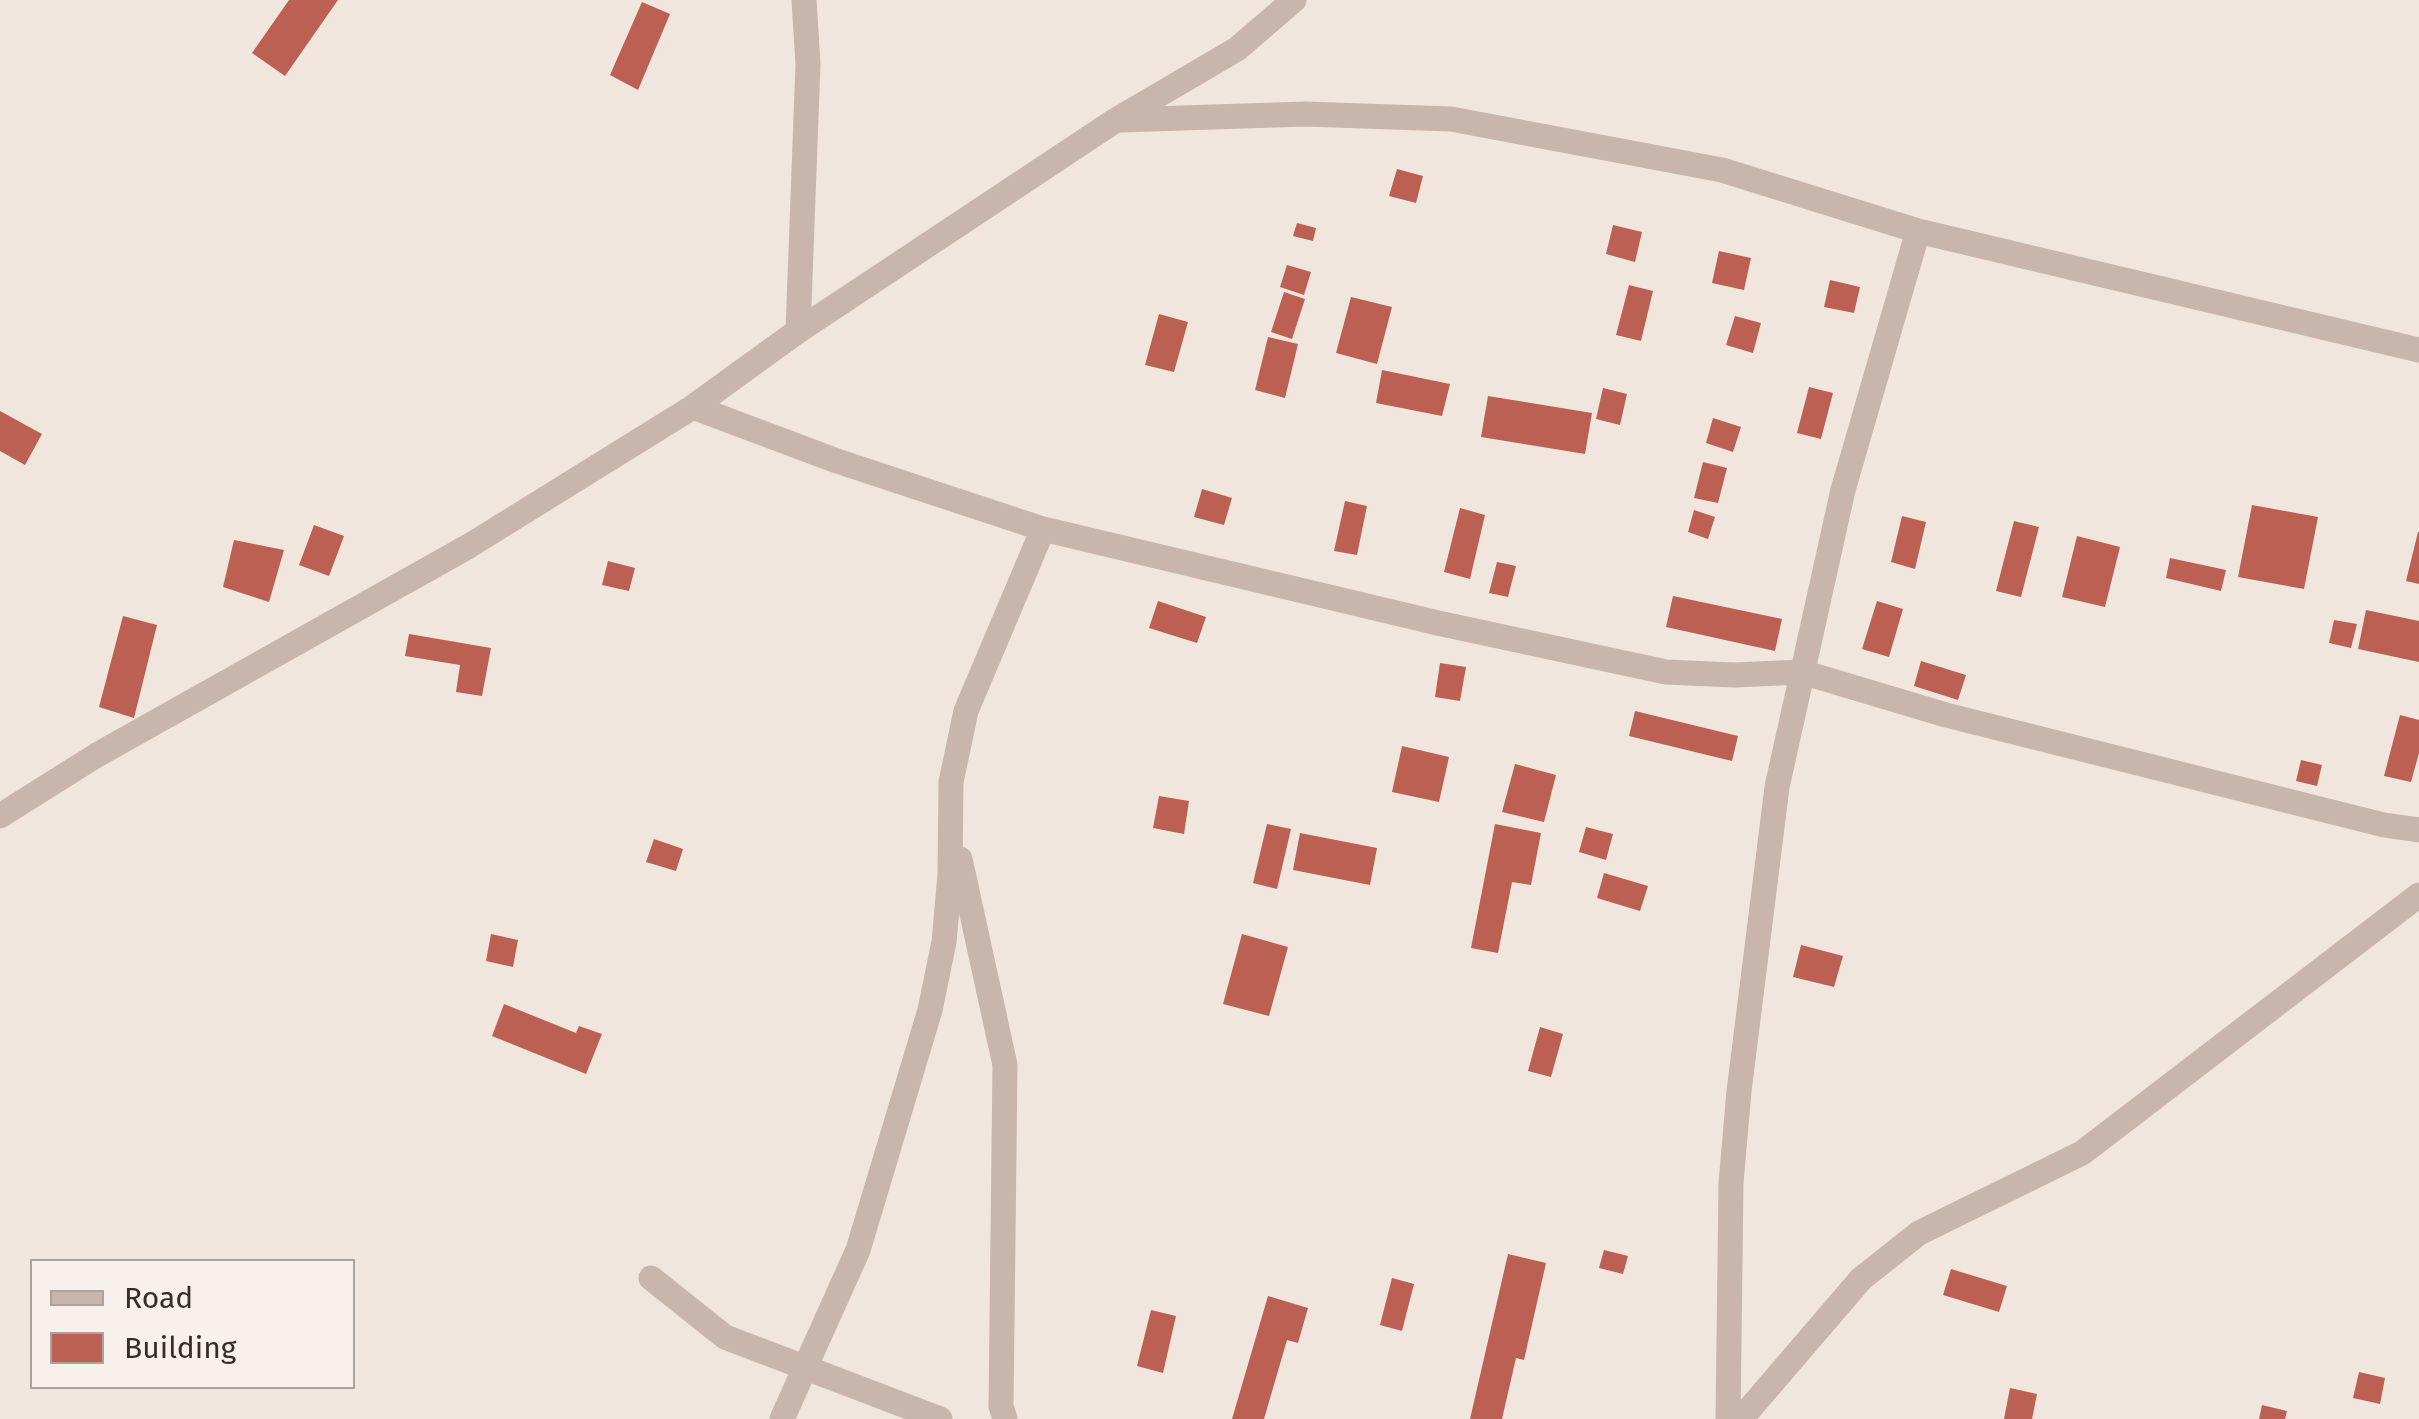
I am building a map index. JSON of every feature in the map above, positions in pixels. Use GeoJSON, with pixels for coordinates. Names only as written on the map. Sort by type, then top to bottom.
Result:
{"type":"FeatureCollection","features":[{"type":"Feature","properties":{"kind":"street"},"geometry":{"type":"LineString","coordinates":[[798,331],[808,64],[804,0]]}},
{"type":"Feature","properties":{"kind":"street"},"geometry":{"type":"LineString","coordinates":[[0,816],[97,754],[469,546],[692,408],[798,331],[1116,120],[1237,49],[1294,0]]}},
{"type":"Feature","properties":{"kind":"street"},"geometry":{"type":"LineString","coordinates":[[1116,120],[1304,114],[1451,119],[1722,170],[1918,231],[2419,350]]}},
{"type":"Feature","properties":{"kind":"street"},"geometry":{"type":"LineString","coordinates":[[1728,1419],[1731,1182],[1777,787],[1842,490],[1918,231]]}},
{"type":"Feature","properties":{"kind":"street"},"geometry":{"type":"LineString","coordinates":[[692,408],[1043,529],[1438,623],[1666,672],[1802,672],[1946,714],[2384,825],[2419,830]]}},
{"type":"Feature","properties":{"kind":"street"},"geometry":{"type":"LineString","coordinates":[[782,1419],[858,1250],[930,1010],[944,942],[951,782],[966,711],[1043,529]]}},
{"type":"Feature","properties":{"kind":"street"},"geometry":{"type":"LineString","coordinates":[[951,820],[1005,1065],[1001,1406],[1005,1419]]}},
{"type":"Feature","properties":{"kind":"street"},"geometry":{"type":"LineString","coordinates":[[1741,1419],[1861,1279],[1919,1234],[2082,1152],[2419,895]]}},
{"type":"Feature","properties":{"kind":"street"},"geometry":{"type":"LineString","coordinates":[[651,1278],[724,1337],[940,1419]]}},
{"type":"Feature","properties":{"kind":"building"},"geometry":{"type":"Polygon","coordinates":[[[289,0],[338,0],[285,76],[252,53],[289,0]]]}},
{"type":"Feature","properties":{"kind":"building"},"geometry":{"type":"Polygon","coordinates":[[[642,2],[670,14],[638,90],[610,75],[642,2]]]}},
{"type":"Feature","properties":{"kind":"building"},"geometry":{"type":"Polygon","coordinates":[[[1397,169],[1423,176],[1416,203],[1389,196],[1397,169]]]}},
{"type":"Feature","properties":{"kind":"building"},"geometry":{"type":"Polygon","coordinates":[[[1297,223],[1316,228],[1313,241],[1293,236],[1297,223]]]}},
{"type":"Feature","properties":{"kind":"building"},"geometry":{"type":"Polygon","coordinates":[[[1613,225],[1642,232],[1635,262],[1606,254],[1613,225]]]}},
{"type":"Feature","properties":{"kind":"building"},"geometry":{"type":"Polygon","coordinates":[[[1719,251],[1751,258],[1744,290],[1712,283],[1719,251]]]}},
{"type":"Feature","properties":{"kind":"building"},"geometry":{"type":"Polygon","coordinates":[[[1287,265],[1311,272],[1304,295],[1280,287],[1287,265]]]}},
{"type":"Feature","properties":{"kind":"building"},"geometry":{"type":"Polygon","coordinates":[[[1830,280],[1860,287],[1854,313],[1824,307],[1830,280]]]}},
{"type":"Feature","properties":{"kind":"building"},"geometry":{"type":"Polygon","coordinates":[[[1629,285],[1653,291],[1641,341],[1616,335],[1629,285]]]}},
{"type":"Feature","properties":{"kind":"building"},"geometry":{"type":"Polygon","coordinates":[[[1284,292],[1305,299],[1292,339],[1271,332],[1284,292]]]}},
{"type":"Feature","properties":{"kind":"building"},"geometry":{"type":"Polygon","coordinates":[[[1351,297],[1392,307],[1377,364],[1336,353],[1351,297]]]}},
{"type":"Feature","properties":{"kind":"building"},"geometry":{"type":"Polygon","coordinates":[[[1159,314],[1188,322],[1174,372],[1145,365],[1159,314]]]}},
{"type":"Feature","properties":{"kind":"building"},"geometry":{"type":"Polygon","coordinates":[[[1735,316],[1761,323],[1753,353],[1726,345],[1735,316]]]}},
{"type":"Feature","properties":{"kind":"building"},"geometry":{"type":"Polygon","coordinates":[[[1268,337],[1298,344],[1285,398],[1255,390],[1268,337]]]}},
{"type":"Feature","properties":{"kind":"building"},"geometry":{"type":"Polygon","coordinates":[[[1382,370],[1450,384],[1442,416],[1376,403],[1382,370]]]}},
{"type":"Feature","properties":{"kind":"building"},"geometry":{"type":"Polygon","coordinates":[[[1809,387],[1833,393],[1821,439],[1797,433],[1809,387]]]}},
{"type":"Feature","properties":{"kind":"building"},"geometry":{"type":"Polygon","coordinates":[[[1603,388],[1627,394],[1620,425],[1596,419],[1603,388]]]}},
{"type":"Feature","properties":{"kind":"building"},"geometry":{"type":"Polygon","coordinates":[[[1488,396],[1592,413],[1585,454],[1481,437],[1488,396]]]}},
{"type":"Feature","properties":{"kind":"building"},"geometry":{"type":"Polygon","coordinates":[[[0,411],[42,434],[25,465],[0,451],[0,411]]]}},
{"type":"Feature","properties":{"kind":"building"},"geometry":{"type":"Polygon","coordinates":[[[1713,418],[1741,427],[1733,452],[1706,443],[1713,418]]]}},
{"type":"Feature","properties":{"kind":"building"},"geometry":{"type":"Polygon","coordinates":[[[1703,462],[1727,468],[1718,503],[1694,498],[1703,462]]]}},
{"type":"Feature","properties":{"kind":"building"},"geometry":{"type":"Polygon","coordinates":[[[1202,489],[1232,498],[1224,525],[1194,517],[1202,489]]]}},
{"type":"Feature","properties":{"kind":"building"},"geometry":{"type":"Polygon","coordinates":[[[1345,501],[1367,506],[1357,555],[1334,551],[1345,501]]]}},
{"type":"Feature","properties":{"kind":"building"},"geometry":{"type":"Polygon","coordinates":[[[2252,505],[2318,517],[2304,589],[2238,577],[2252,505]]]}},
{"type":"Feature","properties":{"kind":"building"},"geometry":{"type":"Polygon","coordinates":[[[1460,508],[1485,515],[1470,579],[1444,572],[1460,508]]]}},
{"type":"Feature","properties":{"kind":"building"},"geometry":{"type":"Polygon","coordinates":[[[1694,510],[1715,517],[1708,539],[1688,532],[1694,510]]]}},
{"type":"Feature","properties":{"kind":"building"},"geometry":{"type":"Polygon","coordinates":[[[1902,516],[1926,522],[1915,569],[1891,562],[1902,516]]]}},
{"type":"Feature","properties":{"kind":"building"},"geometry":{"type":"Polygon","coordinates":[[[2014,521],[2039,527],[2021,597],[1996,591],[2014,521]]]}},
{"type":"Feature","properties":{"kind":"building"},"geometry":{"type":"Polygon","coordinates":[[[314,525],[344,536],[329,576],[299,565],[314,525]]]}},
{"type":"Feature","properties":{"kind":"building"},"geometry":{"type":"Polygon","coordinates":[[[2419,532],[2419,584],[2406,581],[2419,532]]]}},
{"type":"Feature","properties":{"kind":"building"},"geometry":{"type":"Polygon","coordinates":[[[2077,536],[2120,547],[2105,607],[2062,597],[2077,536]]]}},
{"type":"Feature","properties":{"kind":"building"},"geometry":{"type":"Polygon","coordinates":[[[234,540],[284,550],[269,602],[223,587],[234,540]]]}},
{"type":"Feature","properties":{"kind":"building"},"geometry":{"type":"Polygon","coordinates":[[[2170,558],[2226,570],[2221,591],[2166,578],[2170,558]]]}},
{"type":"Feature","properties":{"kind":"building"},"geometry":{"type":"Polygon","coordinates":[[[608,561],[635,568],[629,591],[602,585],[608,561]]]}},
{"type":"Feature","properties":{"kind":"building"},"geometry":{"type":"Polygon","coordinates":[[[1497,562],[1516,566],[1508,597],[1489,593],[1497,562]]]}},
{"type":"Feature","properties":{"kind":"building"},"geometry":{"type":"Polygon","coordinates":[[[1673,596],[1782,619],[1775,651],[1666,627],[1673,596]]]}},
{"type":"Feature","properties":{"kind":"building"},"geometry":{"type":"Polygon","coordinates":[[[1158,601],[1206,617],[1197,643],[1149,628],[1158,601]]]}},
{"type":"Feature","properties":{"kind":"building"},"geometry":{"type":"Polygon","coordinates":[[[1877,601],[1903,609],[1889,657],[1862,649],[1877,601]]]}},
{"type":"Feature","properties":{"kind":"building"},"geometry":{"type":"Polygon","coordinates":[[[2366,610],[2419,621],[2419,662],[2358,649],[2366,610]]]}},
{"type":"Feature","properties":{"kind":"building"},"geometry":{"type":"Polygon","coordinates":[[[123,616],[157,625],[134,718],[99,707],[123,616]]]}},
{"type":"Feature","properties":{"kind":"building"},"geometry":{"type":"Polygon","coordinates":[[[2334,620],[2357,624],[2351,648],[2329,643],[2334,620]]]}},
{"type":"Feature","properties":{"kind":"building"},"geometry":{"type":"Polygon","coordinates":[[[409,634],[491,648],[482,696],[456,692],[460,665],[405,656],[409,634]]]}},
{"type":"Feature","properties":{"kind":"building"},"geometry":{"type":"Polygon","coordinates":[[[1921,661],[1966,675],[1958,700],[1914,686],[1921,661]]]}},
{"type":"Feature","properties":{"kind":"building"},"geometry":{"type":"Polygon","coordinates":[[[1440,663],[1466,667],[1460,701],[1435,697],[1440,663]]]}},
{"type":"Feature","properties":{"kind":"building"},"geometry":{"type":"Polygon","coordinates":[[[1635,711],[1738,736],[1732,761],[1629,736],[1635,711]]]}},
{"type":"Feature","properties":{"kind":"building"},"geometry":{"type":"Polygon","coordinates":[[[2400,715],[2419,720],[2419,753],[2411,782],[2384,776],[2400,715]]]}},
{"type":"Feature","properties":{"kind":"building"},"geometry":{"type":"Polygon","coordinates":[[[1402,746],[1449,757],[1439,802],[1392,792],[1402,746]]]}},
{"type":"Feature","properties":{"kind":"building"},"geometry":{"type":"Polygon","coordinates":[[[2301,760],[2322,765],[2317,786],[2296,781],[2301,760]]]}},
{"type":"Feature","properties":{"kind":"building"},"geometry":{"type":"Polygon","coordinates":[[[1515,764],[1556,775],[1544,822],[1502,812],[1515,764]]]}},
{"type":"Feature","properties":{"kind":"building"},"geometry":{"type":"Polygon","coordinates":[[[1159,796],[1189,801],[1184,834],[1153,828],[1159,796]]]}},
{"type":"Feature","properties":{"kind":"building"},"geometry":{"type":"Polygon","coordinates":[[[1267,824],[1291,829],[1277,889],[1253,883],[1267,824]]]}},
{"type":"Feature","properties":{"kind":"building"},"geometry":{"type":"Polygon","coordinates":[[[1495,824],[1541,833],[1531,885],[1512,882],[1498,953],[1471,948],[1495,824]]]}},
{"type":"Feature","properties":{"kind":"building"},"geometry":{"type":"Polygon","coordinates":[[[1586,827],[1613,834],[1606,860],[1579,852],[1586,827]]]}},
{"type":"Feature","properties":{"kind":"building"},"geometry":{"type":"Polygon","coordinates":[[[1300,833],[1377,848],[1370,885],[1293,870],[1300,833]]]}},
{"type":"Feature","properties":{"kind":"building"},"geometry":{"type":"Polygon","coordinates":[[[654,839],[683,849],[676,871],[646,862],[654,839]]]}},
{"type":"Feature","properties":{"kind":"building"},"geometry":{"type":"Polygon","coordinates":[[[1604,873],[1648,886],[1640,911],[1597,898],[1604,873]]]}},
{"type":"Feature","properties":{"kind":"building"},"geometry":{"type":"Polygon","coordinates":[[[491,934],[518,940],[513,967],[486,961],[491,934]]]}},
{"type":"Feature","properties":{"kind":"building"},"geometry":{"type":"Polygon","coordinates":[[[1242,934],[1288,947],[1269,1016],[1223,1004],[1242,934]]]}},
{"type":"Feature","properties":{"kind":"building"},"geometry":{"type":"Polygon","coordinates":[[[1801,945],[1843,956],[1834,987],[1793,977],[1801,945]]]}},
{"type":"Feature","properties":{"kind":"building"},"geometry":{"type":"Polygon","coordinates":[[[504,1004],[576,1033],[579,1026],[602,1034],[586,1074],[492,1036],[504,1004]]]}},
{"type":"Feature","properties":{"kind":"building"},"geometry":{"type":"Polygon","coordinates":[[[1540,1027],[1563,1034],[1551,1077],[1528,1071],[1540,1027]]]}},
{"type":"Feature","properties":{"kind":"building"},"geometry":{"type":"Polygon","coordinates":[[[1604,1250],[1628,1256],[1623,1274],[1599,1268],[1604,1250]]]}},
{"type":"Feature","properties":{"kind":"building"},"geometry":{"type":"Polygon","coordinates":[[[1508,1254],[1546,1263],[1524,1360],[1516,1358],[1502,1419],[1470,1419],[1508,1254]]]}},
{"type":"Feature","properties":{"kind":"building"},"geometry":{"type":"Polygon","coordinates":[[[1951,1269],[2007,1286],[1999,1312],[1943,1295],[1951,1269]]]}},
{"type":"Feature","properties":{"kind":"building"},"geometry":{"type":"Polygon","coordinates":[[[1392,1278],[1414,1284],[1402,1331],[1380,1325],[1392,1278]]]}},
{"type":"Feature","properties":{"kind":"building"},"geometry":{"type":"Polygon","coordinates":[[[1268,1296],[1308,1308],[1298,1343],[1287,1340],[1264,1419],[1232,1419],[1268,1296]]]}},
{"type":"Feature","properties":{"kind":"building"},"geometry":{"type":"Polygon","coordinates":[[[1151,1310],[1176,1316],[1163,1373],[1137,1366],[1151,1310]]]}},
{"type":"Feature","properties":{"kind":"building"},"geometry":{"type":"Polygon","coordinates":[[[2359,1372],[2385,1378],[2380,1404],[2353,1398],[2359,1372]]]}},
{"type":"Feature","properties":{"kind":"building"},"geometry":{"type":"Polygon","coordinates":[[[2010,1388],[2037,1394],[2032,1419],[2004,1419],[2010,1388]]]}},
{"type":"Feature","properties":{"kind":"building"},"geometry":{"type":"Polygon","coordinates":[[[2262,1405],[2287,1411],[2285,1419],[2259,1419],[2262,1405]]]}}]}
